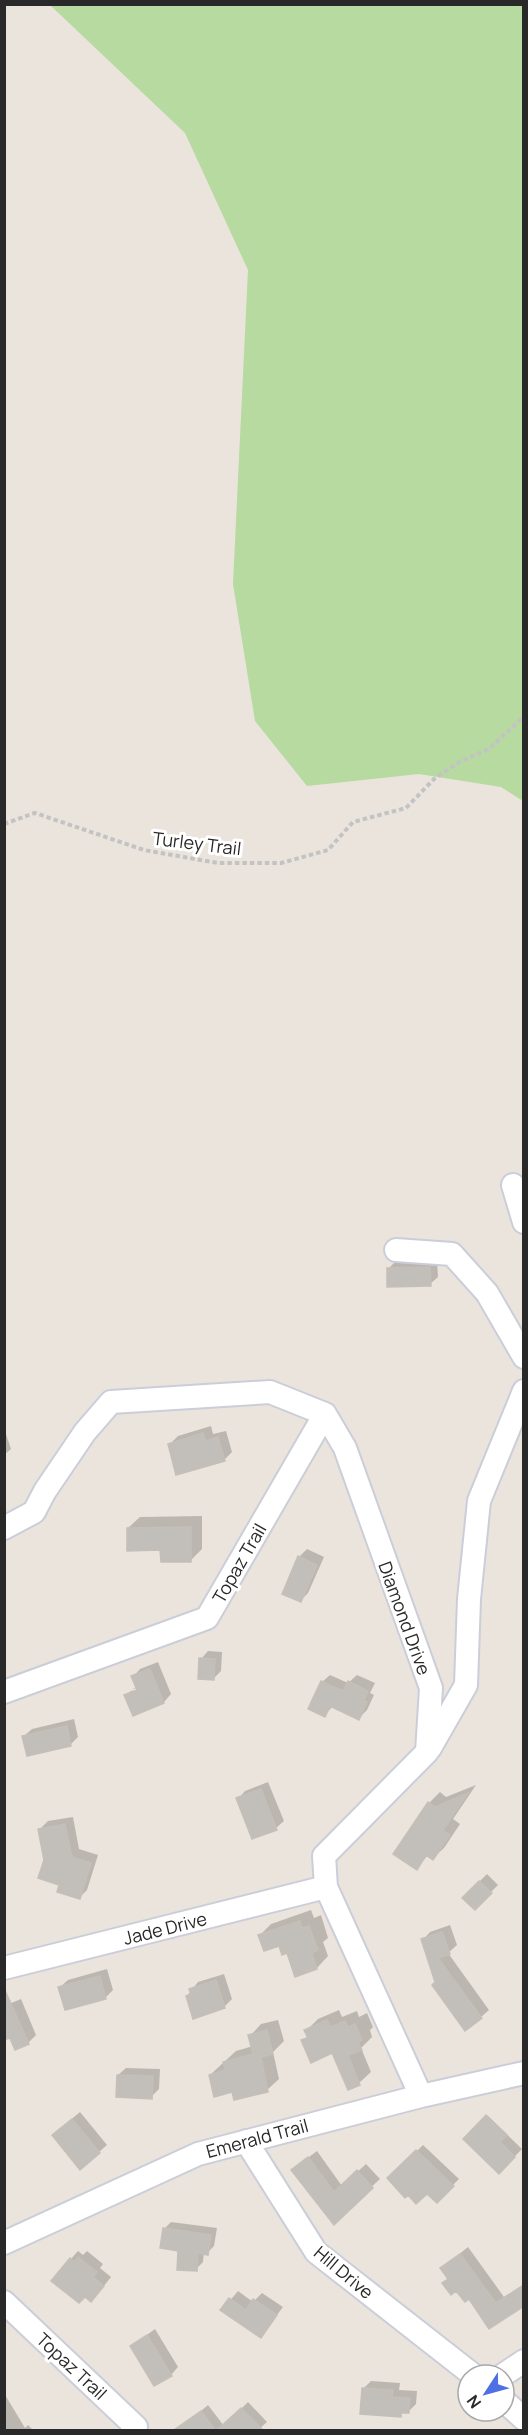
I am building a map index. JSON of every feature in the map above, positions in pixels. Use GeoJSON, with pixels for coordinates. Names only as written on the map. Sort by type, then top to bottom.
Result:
{"type":"FeatureCollection","features":[{"type":"Feature","properties":{"kind":"street"},"geometry":{"type":"LineString","coordinates":[[513,1185],[524,1222]]}},
{"type":"Feature","properties":{"kind":"street"},"geometry":{"type":"LineString","coordinates":[[396,1250],[452,1254],[487,1293],[524,1357]]}},
{"type":"Feature","properties":{"kind":"street"},"geometry":{"type":"LineString","coordinates":[[421,2096],[326,1887],[324,1856],[427,1752],[466,1685],[469,1599],[479,1501],[524,1391]]}},
{"type":"Feature","properties":{"kind":"street"},"geometry":{"type":"LineString","coordinates":[[4,1528],[34,1512],[45,1491],[85,1432],[111,1402],[270,1392],[325,1414]]}},
{"type":"Feature","properties":{"kind":"street","name":"Diamond Drive"},"geometry":{"type":"LineString","coordinates":[[325,1414],[345,1448],[431,1688],[427,1752]]}},
{"type":"Feature","properties":{"kind":"street","name":"Topaz Trail"},"geometry":{"type":"LineString","coordinates":[[4,1692],[207,1618],[325,1414]]}},
{"type":"Feature","properties":{"kind":"street","name":"Jade Drive"},"geometry":{"type":"LineString","coordinates":[[4,1968],[326,1887]]}},
{"type":"Feature","properties":{"kind":"street","name":"Emerald Trail"},"geometry":{"type":"LineString","coordinates":[[4,2243],[198,2154],[421,2096],[524,2073]]}},
{"type":"Feature","properties":{"kind":"street","name":"Hill Drive"},"geometry":{"type":"LineString","coordinates":[[246,2141],[316,2252],[458,2363]]}},
{"type":"Feature","properties":{"kind":"street","name":"Topaz Trail"},"geometry":{"type":"LineString","coordinates":[[4,2302],[136,2427],[132,2430]]}},
{"type":"Feature","properties":{"kind":"path","name":"Turley Trail"},"geometry":{"type":"LineString","coordinates":[[4,824],[35,813],[144,850],[218,863],[281,863],[328,850],[353,822],[406,808],[434,779],[461,761],[489,749],[524,716]]}},
{"type":"Feature","properties":{"kind":"green space"},"geometry":{"type":"Polygon","coordinates":[[[50,5],[523,5],[523,801],[501,787],[419,774],[307,786],[255,721],[233,584],[248,270],[185,133],[50,5]]]}},
{"type":"Feature","properties":{"kind":"building"},"geometry":{"type":"Polygon","coordinates":[[[430,1267],[431,1286],[387,1287],[387,1268],[430,1267]]]}},
{"type":"Feature","properties":{"kind":"building"},"geometry":{"type":"Polygon","coordinates":[[[203,1433],[206,1441],[218,1437],[225,1461],[176,1475],[168,1444],[203,1433]]]}},
{"type":"Feature","properties":{"kind":"building"},"geometry":{"type":"Polygon","coordinates":[[[191,1527],[191,1562],[161,1562],[160,1550],[127,1551],[127,1528],[191,1527]]]}},
{"type":"Feature","properties":{"kind":"building"},"geometry":{"type":"Polygon","coordinates":[[[298,1556],[317,1565],[301,1602],[282,1594],[298,1556]]]}},
{"type":"Feature","properties":{"kind":"building"},"geometry":{"type":"Polygon","coordinates":[[[199,1658],[215,1659],[214,1680],[198,1679],[199,1658]]]}},
{"type":"Feature","properties":{"kind":"building"},"geometry":{"type":"Polygon","coordinates":[[[150,1669],[164,1703],[133,1716],[124,1695],[137,1690],[131,1676],[150,1669]]]}},
{"type":"Feature","properties":{"kind":"building"},"geometry":{"type":"Polygon","coordinates":[[[321,1681],[343,1691],[348,1681],[368,1691],[364,1701],[367,1702],[359,1720],[330,1706],[325,1717],[308,1709],[321,1681]]]}},
{"type":"Feature","properties":{"kind":"building"},"geometry":{"type":"Polygon","coordinates":[[[67,1726],[71,1746],[27,1756],[22,1736],[67,1726]]]}},
{"type":"Feature","properties":{"kind":"building"},"geometry":{"type":"Polygon","coordinates":[[[261,1789],[277,1830],[252,1839],[236,1798],[261,1789]]]}},
{"type":"Feature","properties":{"kind":"building"},"geometry":{"type":"Polygon","coordinates":[[[468,1793],[443,1830],[450,1835],[433,1860],[426,1855],[417,1870],[393,1854],[428,1802],[435,1807],[468,1793]]]}},
{"type":"Feature","properties":{"kind":"building"},"geometry":{"type":"Polygon","coordinates":[[[65,1824],[72,1857],[91,1863],[80,1899],[57,1892],[59,1885],[38,1878],[44,1860],[38,1829],[65,1824]]]}},
{"type":"Feature","properties":{"kind":"building"},"geometry":{"type":"Polygon","coordinates":[[[479,1881],[492,1893],[475,1910],[462,1898],[479,1881]]]}},
{"type":"Feature","properties":{"kind":"building"},"geometry":{"type":"Polygon","coordinates":[[[300,1921],[302,1928],[309,1926],[318,1950],[312,1953],[317,1969],[295,1977],[287,1953],[282,1955],[279,1946],[264,1951],[258,1935],[300,1921]]]}},
{"type":"Feature","properties":{"kind":"building"},"geometry":{"type":"Polygon","coordinates":[[[442,1932],[450,1954],[438,1958],[482,2018],[465,2031],[432,1985],[435,1982],[421,1939],[442,1932]]]}},
{"type":"Feature","properties":{"kind":"building"},"geometry":{"type":"Polygon","coordinates":[[[100,1976],[106,1999],[65,2010],[58,1987],[100,1976]]]}},
{"type":"Feature","properties":{"kind":"building"},"geometry":{"type":"Polygon","coordinates":[[[216,1980],[225,2008],[193,2019],[186,1996],[191,1994],[189,1989],[216,1980]]]}},
{"type":"Feature","properties":{"kind":"building"},"geometry":{"type":"Polygon","coordinates":[[[4,1988],[29,2044],[15,2050],[10,2038],[4,2040],[4,1988]]]}},
{"type":"Feature","properties":{"kind":"building"},"geometry":{"type":"Polygon","coordinates":[[[327,2020],[331,2027],[345,2021],[348,2027],[355,2024],[362,2040],[358,2042],[362,2050],[348,2055],[360,2085],[348,2090],[332,2053],[311,2063],[301,2040],[308,2038],[304,2030],[327,2020]]]}},
{"type":"Feature","properties":{"kind":"building"},"geometry":{"type":"Polygon","coordinates":[[[267,2030],[273,2054],[261,2057],[268,2092],[234,2100],[232,2092],[214,2097],[209,2075],[225,2070],[223,2062],[253,2054],[248,2035],[267,2030]]]}},
{"type":"Feature","properties":{"kind":"building"},"geometry":{"type":"Polygon","coordinates":[[[117,2075],[153,2076],[152,2099],[116,2097],[117,2075]]]}},
{"type":"Feature","properties":{"kind":"building"},"geometry":{"type":"Polygon","coordinates":[[[486,2115],[507,2135],[500,2142],[515,2157],[499,2174],[463,2139],[486,2115]]]}},
{"type":"Feature","properties":{"kind":"building"},"geometry":{"type":"Polygon","coordinates":[[[72,2119],[100,2153],[80,2170],[52,2135],[72,2119]]]}},
{"type":"Feature","properties":{"kind":"building"},"geometry":{"type":"Polygon","coordinates":[[[416,2150],[454,2186],[437,2203],[427,2194],[416,2204],[408,2195],[405,2198],[387,2178],[416,2150]]]}},
{"type":"Feature","properties":{"kind":"building"},"geometry":{"type":"Polygon","coordinates":[[[308,2157],[334,2192],[357,2170],[373,2188],[334,2225],[291,2170],[308,2157]]]}},
{"type":"Feature","properties":{"kind":"building"},"geometry":{"type":"Polygon","coordinates":[[[163,2228],[211,2235],[208,2255],[198,2253],[197,2271],[177,2270],[178,2251],[160,2248],[163,2228]]]}},
{"type":"Feature","properties":{"kind":"building"},"geometry":{"type":"Polygon","coordinates":[[[460,2254],[496,2303],[524,2285],[524,2306],[489,2329],[469,2299],[465,2302],[456,2291],[451,2295],[442,2283],[448,2279],[440,2268],[460,2254]]]}},
{"type":"Feature","properties":{"kind":"building"},"geometry":{"type":"Polygon","coordinates":[[[78,2257],[97,2272],[93,2277],[104,2286],[91,2302],[85,2297],[79,2303],[51,2281],[70,2258],[75,2262],[78,2257]]]}},
{"type":"Feature","properties":{"kind":"building"},"geometry":{"type":"Polygon","coordinates":[[[229,2298],[246,2310],[253,2299],[277,2315],[261,2338],[220,2310],[229,2298]]]}},
{"type":"Feature","properties":{"kind":"building"},"geometry":{"type":"Polygon","coordinates":[[[147,2335],[172,2376],[154,2386],[130,2346],[147,2335]]]}},
{"type":"Feature","properties":{"kind":"building"},"geometry":{"type":"Polygon","coordinates":[[[362,2388],[393,2390],[392,2397],[410,2398],[409,2413],[401,2413],[401,2417],[360,2414],[362,2388]]]}},
{"type":"Feature","properties":{"kind":"building"},"geometry":{"type":"Polygon","coordinates":[[[241,2408],[263,2430],[217,2430],[241,2408]]]}},
{"type":"Feature","properties":{"kind":"building"},"geometry":{"type":"Polygon","coordinates":[[[201,2411],[215,2430],[174,2430],[201,2411]]]}}]}
